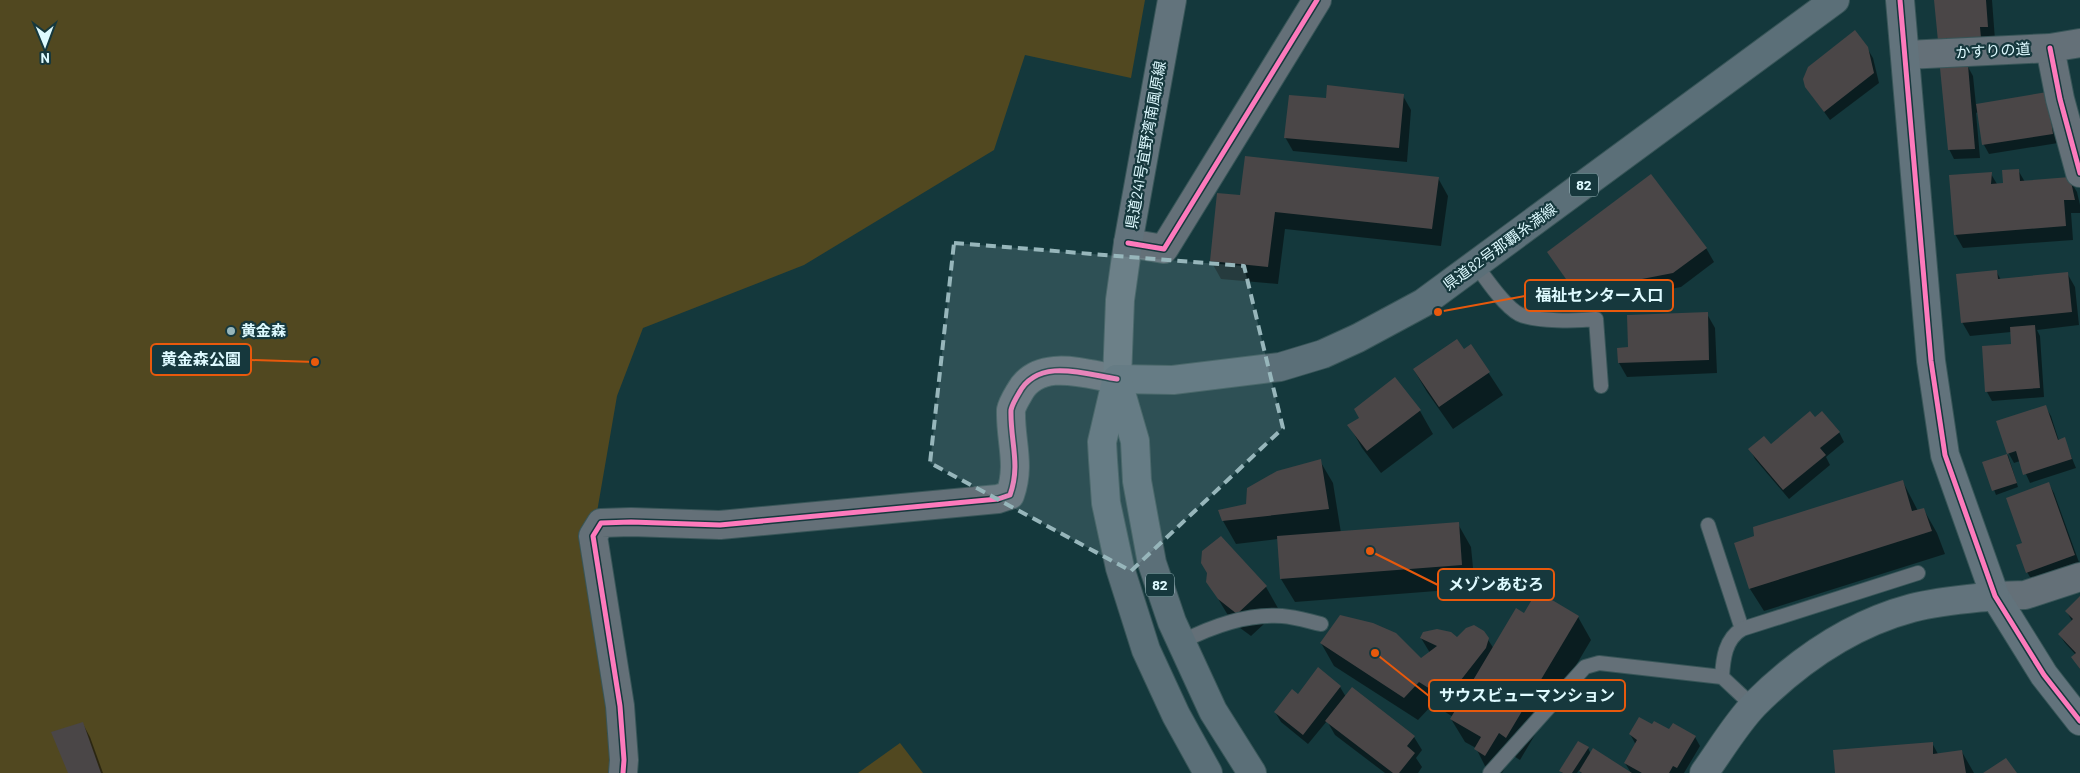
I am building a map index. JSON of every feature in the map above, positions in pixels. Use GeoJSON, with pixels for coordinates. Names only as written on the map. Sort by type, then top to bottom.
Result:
{"type":"FeatureCollection","features":[{"type":"Feature","properties":{"kind":"main road","name":"県道82号那覇糸満線"},"geometry":{"type":"LineString","coordinates":[[1117,379],[1173,380],[1280,367],[1323,354],[1423,304],[1834,0]]}},
{"type":"Feature","properties":{"kind":"main road","name":"82"},"geometry":{"type":"LineString","coordinates":[[1117,379],[1135,441],[1138,481],[1152,563],[1172,622],[1213,711],[1252,773]]}},
{"type":"Feature","properties":{"kind":"main road","name":"82"},"geometry":{"type":"LineString","coordinates":[[1117,379],[1102,442],[1102,460],[1106,502],[1120,568],[1146,650],[1176,715],[1208,773]]}},
{"type":"Feature","properties":{"kind":"street","name":"県道241号宜野湾南風原線"},"geometry":{"type":"LineString","coordinates":[[1117,379],[1120,300],[1128,244],[1172,0]]}},
{"type":"Feature","properties":{"kind":"street"},"geometry":{"type":"LineString","coordinates":[[1128,244],[1164,249],[1317,0]]}},
{"type":"Feature","properties":{"kind":"street"},"geometry":{"type":"LineString","coordinates":[[1900,0],[1931,361],[1945,455],[1995,596],[2044,675],[2066,706],[2080,721]]}},
{"type":"Feature","properties":{"kind":"street","name":"かすりの道"},"geometry":{"type":"LineString","coordinates":[[1906,56],[2050,48],[2080,43]]}},
{"type":"Feature","properties":{"kind":"street"},"geometry":{"type":"LineString","coordinates":[[2050,48],[2060,99],[2080,173]]}},
{"type":"Feature","properties":{"kind":"street"},"geometry":{"type":"LineString","coordinates":[[623,773],[624,760],[620,706],[593,536],[601,523],[631,522],[720,525],[998,499],[1010,495],[1015,480],[1016,466],[1011,409],[1026,381],[1044,371],[1060,370],[1117,379]]}},
{"type":"Feature","properties":{"kind":"street"},"geometry":{"type":"LineString","coordinates":[[1704,773],[1753,706],[1784,677],[1818,651],[1881,618],[1914,608],[1995,596],[2025,595],[2080,577]]}},
{"type":"Feature","properties":{"kind":"lane"},"geometry":{"type":"LineString","coordinates":[[1476,265],[1489,283],[1520,314],[1568,320],[1596,319],[1601,386]]}},
{"type":"Feature","properties":{"kind":"lane"},"geometry":{"type":"LineString","coordinates":[[1708,525],[1742,629]]}},
{"type":"Feature","properties":{"kind":"lane"},"geometry":{"type":"LineString","coordinates":[[1722,677],[1723,661],[1728,645],[1735,633],[1742,629],[1918,573]]}},
{"type":"Feature","properties":{"kind":"lane"},"geometry":{"type":"LineString","coordinates":[[1181,642],[1224,623],[1261,616],[1283,616],[1321,624]]}},
{"type":"Feature","properties":{"kind":"lane"},"geometry":{"type":"LineString","coordinates":[[1490,773],[1585,667],[1599,663],[1722,677],[1753,706]]}},
{"type":"Feature","properties":{"kind":"highlighted area"},"geometry":{"type":"Polygon","coordinates":[[[954,243],[1244,266],[1283,428],[1131,571],[930,463],[954,243]]]}},
{"type":"Feature","properties":{"kind":"shaded area"},"geometry":{"type":"Polygon","coordinates":[[[0,0],[1145,0],[1131,78],[1025,55],[994,150],[804,265],[643,328],[617,396],[587,570],[621,773],[0,773],[0,0]]]}},
{"type":"Feature","properties":{"kind":"shaded area"},"geometry":{"type":"Polygon","coordinates":[[[900,743],[923,773],[858,773],[900,743]]]}},
{"type":"Feature","properties":{"kind":"building"},"geometry":{"type":"Polygon","coordinates":[[[1934,0],[1986,0],[1988,27],[1980,27],[1981,38],[1938,41],[1934,0]]]}},
{"type":"Feature","properties":{"kind":"building"},"geometry":{"type":"Polygon","coordinates":[[[1855,30],[1868,47],[1874,73],[1824,112],[1805,87],[1803,79],[1808,67],[1855,30]]]}},
{"type":"Feature","properties":{"kind":"building"},"geometry":{"type":"Polygon","coordinates":[[[1968,65],[1975,149],[1948,150],[1940,68],[1968,65]]]}},
{"type":"Feature","properties":{"kind":"building"},"geometry":{"type":"Polygon","coordinates":[[[1327,85],[1404,94],[1399,148],[1284,138],[1289,95],[1326,98],[1327,85]]]}},
{"type":"Feature","properties":{"kind":"building"},"geometry":{"type":"Polygon","coordinates":[[[2047,92],[2053,134],[1982,145],[1976,104],[2047,92]]]}},
{"type":"Feature","properties":{"kind":"building"},"geometry":{"type":"Polygon","coordinates":[[[1245,156],[1439,177],[1432,229],[1275,212],[1268,267],[1210,261],[1217,193],[1240,195],[1245,156]]]}},
{"type":"Feature","properties":{"kind":"building"},"geometry":{"type":"Polygon","coordinates":[[[2019,169],[2020,181],[2070,177],[2075,200],[2064,200],[2066,226],[1954,235],[1949,175],[1992,172],[1991,184],[2003,183],[2002,170],[2019,169]]]}},
{"type":"Feature","properties":{"kind":"building"},"geometry":{"type":"Polygon","coordinates":[[[1651,174],[1707,248],[1673,273],[1575,292],[1547,252],[1651,174]]]}},
{"type":"Feature","properties":{"kind":"building"},"geometry":{"type":"Polygon","coordinates":[[[1997,270],[1998,279],[2068,272],[2072,312],[1961,323],[1956,274],[1997,270]]]}},
{"type":"Feature","properties":{"kind":"building"},"geometry":{"type":"Polygon","coordinates":[[[1708,312],[1709,360],[1618,363],[1617,348],[1628,347],[1627,315],[1708,312]]]}},
{"type":"Feature","properties":{"kind":"building"},"geometry":{"type":"Polygon","coordinates":[[[2035,325],[2040,388],[1985,392],[1982,346],[2011,344],[2010,327],[2035,325]]]}},
{"type":"Feature","properties":{"kind":"building"},"geometry":{"type":"Polygon","coordinates":[[[1457,339],[1464,349],[1471,344],[1490,372],[1439,407],[1413,369],[1457,339]]]}},
{"type":"Feature","properties":{"kind":"building"},"geometry":{"type":"Polygon","coordinates":[[[1395,377],[1421,410],[1367,451],[1347,425],[1359,418],[1354,409],[1395,377]]]}},
{"type":"Feature","properties":{"kind":"building"},"geometry":{"type":"Polygon","coordinates":[[[2046,405],[2058,440],[2065,437],[2072,459],[2023,475],[2016,451],[2007,454],[1996,421],[2046,405]]]}},
{"type":"Feature","properties":{"kind":"building"},"geometry":{"type":"Polygon","coordinates":[[[1810,411],[1815,417],[1822,411],[1840,432],[1820,448],[1826,455],[1783,490],[1748,449],[1764,436],[1771,444],[1810,411]]]}},
{"type":"Feature","properties":{"kind":"building"},"geometry":{"type":"Polygon","coordinates":[[[2007,454],[2017,483],[1992,491],[1982,462],[2007,454]]]}},
{"type":"Feature","properties":{"kind":"building"},"geometry":{"type":"Polygon","coordinates":[[[1321,459],[1329,509],[1222,521],[1218,510],[1246,504],[1247,488],[1277,471],[1321,459]]]}},
{"type":"Feature","properties":{"kind":"building"},"geometry":{"type":"Polygon","coordinates":[[[1903,480],[1912,511],[1924,508],[1932,531],[1749,589],[1734,543],[1754,536],[1753,527],[1903,480]]]}},
{"type":"Feature","properties":{"kind":"building"},"geometry":{"type":"Polygon","coordinates":[[[2049,482],[2075,555],[2026,573],[2016,545],[2022,543],[2006,498],[2049,482]]]}},
{"type":"Feature","properties":{"kind":"building"},"geometry":{"type":"Polygon","coordinates":[[[1459,522],[1462,565],[1280,579],[1277,536],[1459,522]]]}},
{"type":"Feature","properties":{"kind":"building"},"geometry":{"type":"Polygon","coordinates":[[[1221,536],[1267,586],[1237,614],[1218,599],[1206,582],[1207,573],[1201,563],[1202,551],[1221,536]]]}},
{"type":"Feature","properties":{"kind":"building"},"geometry":{"type":"Polygon","coordinates":[[[1537,591],[1579,616],[1506,738],[1499,733],[1485,756],[1474,749],[1481,737],[1450,719],[1516,608],[1524,613],[1537,591]]]}},
{"type":"Feature","properties":{"kind":"building"},"geometry":{"type":"Polygon","coordinates":[[[2080,596],[2080,669],[2071,657],[2076,653],[2058,634],[2073,619],[2065,611],[2080,596]]]}},
{"type":"Feature","properties":{"kind":"building"},"geometry":{"type":"Polygon","coordinates":[[[1340,615],[1373,623],[1396,633],[1421,658],[1437,646],[1420,638],[1423,632],[1437,629],[1451,632],[1457,637],[1466,628],[1474,625],[1484,631],[1489,638],[1486,648],[1446,699],[1419,682],[1404,698],[1320,643],[1340,615]]]}},
{"type":"Feature","properties":{"kind":"building"},"geometry":{"type":"Polygon","coordinates":[[[1318,667],[1341,686],[1303,735],[1274,712],[1292,689],[1298,694],[1318,667]]]}},
{"type":"Feature","properties":{"kind":"building"},"geometry":{"type":"Polygon","coordinates":[[[1352,687],[1415,736],[1407,746],[1415,753],[1399,773],[1393,773],[1325,721],[1352,687]]]}},
{"type":"Feature","properties":{"kind":"building"},"geometry":{"type":"Polygon","coordinates":[[[1639,717],[1652,724],[1654,721],[1669,729],[1673,723],[1696,736],[1677,768],[1673,766],[1669,773],[1642,773],[1624,763],[1637,740],[1629,734],[1639,717]]]}},
{"type":"Feature","properties":{"kind":"building"},"geometry":{"type":"Polygon","coordinates":[[[83,722],[101,773],[68,773],[51,732],[83,722]]]}},
{"type":"Feature","properties":{"kind":"building"},"geometry":{"type":"Polygon","coordinates":[[[1578,741],[1589,747],[1572,773],[1559,771],[1578,741]]]}},
{"type":"Feature","properties":{"kind":"building"},"geometry":{"type":"Polygon","coordinates":[[[1933,742],[1933,754],[1962,750],[1966,773],[1835,773],[1833,750],[1933,742]]]}},
{"type":"Feature","properties":{"kind":"building"},"geometry":{"type":"Polygon","coordinates":[[[1593,748],[1632,773],[1582,773],[1579,771],[1593,748]]]}},
{"type":"Feature","properties":{"kind":"building"},"geometry":{"type":"Polygon","coordinates":[[[2006,758],[2017,773],[1983,773],[2006,758]]]}},
{"type":"Feature","properties":{"kind":"cycle path"},"geometry":{"type":"LineString","coordinates":[[1128,243],[1164,249],[1317,0]]}},
{"type":"Feature","properties":{"kind":"cycle path"},"geometry":{"type":"LineString","coordinates":[[1900,0],[1931,361],[1945,455],[1995,596],[2044,675],[2080,721]]}},
{"type":"Feature","properties":{"kind":"cycle path"},"geometry":{"type":"LineString","coordinates":[[2050,48],[2060,99],[2080,173]]}},
{"type":"Feature","properties":{"kind":"cycle path"},"geometry":{"type":"LineString","coordinates":[[623,773],[624,760],[620,706],[593,536],[601,523],[631,522],[720,525],[998,499],[1010,495],[1013,484],[1015,463],[1011,410],[1027,382],[1038,375],[1050,371],[1077,372],[1117,379]]}},
{"type":"Feature","properties":{"kind":"place","name":"福祉センター入口"},"geometry":{"type":"Point","coordinates":[1438,312]}},
{"type":"Feature","properties":{"kind":"place","name":"黄金森"},"geometry":{"type":"Point","coordinates":[231,331]}},
{"type":"Feature","properties":{"kind":"place","name":"黄金森公園"},"geometry":{"type":"Point","coordinates":[315,362]}},
{"type":"Feature","properties":{"kind":"place","name":"メゾンあむろ"},"geometry":{"type":"Point","coordinates":[1370,551]}},
{"type":"Feature","properties":{"kind":"place","name":"サウスビューマンション"},"geometry":{"type":"Point","coordinates":[1375,653]}}]}
